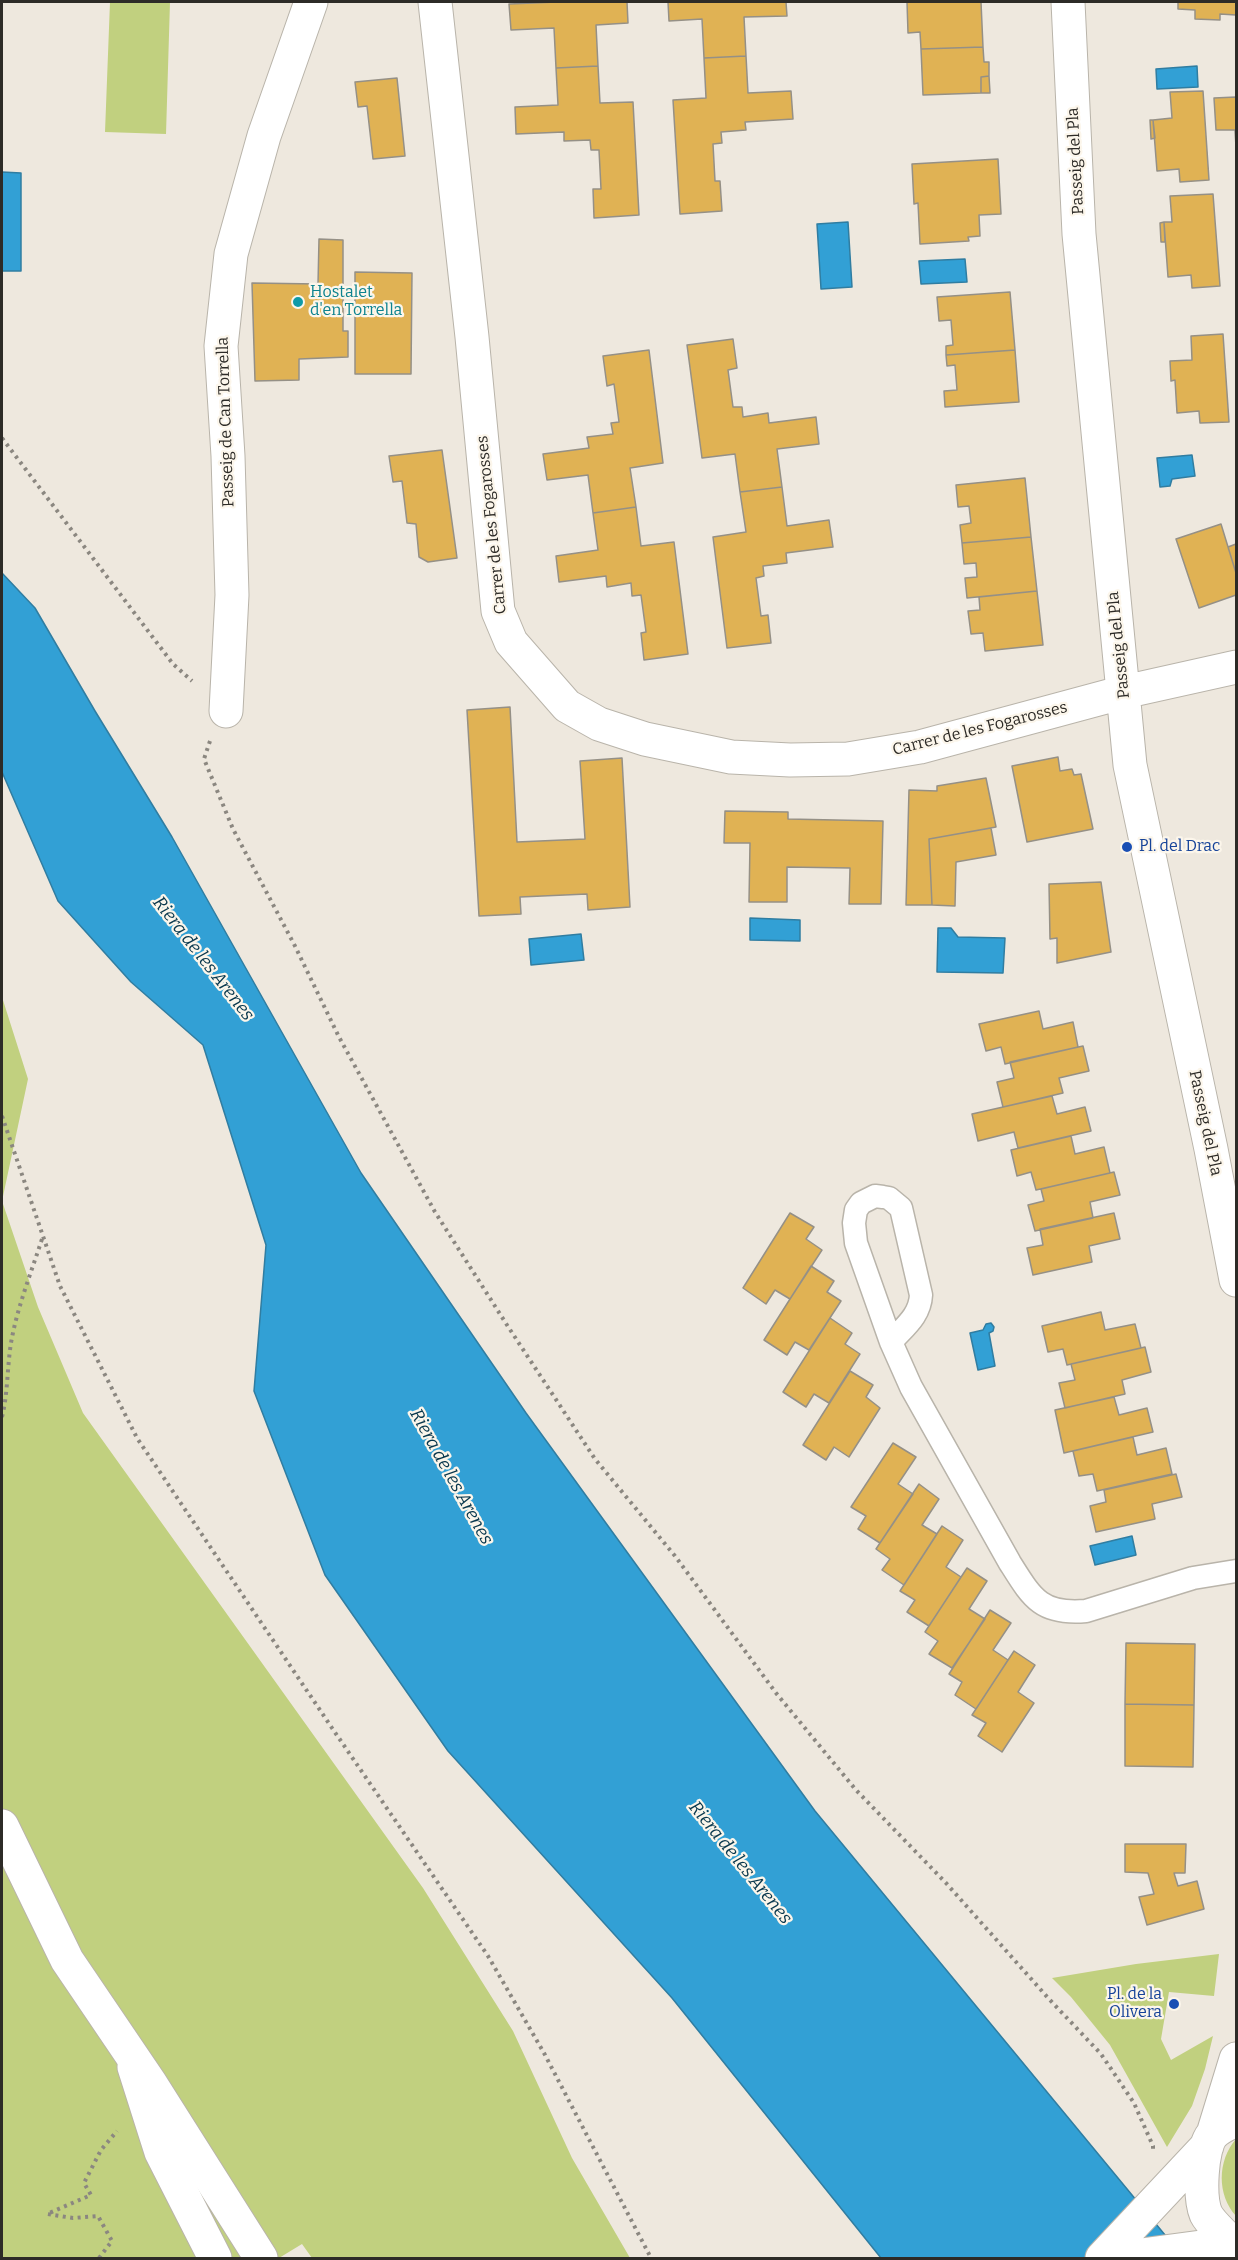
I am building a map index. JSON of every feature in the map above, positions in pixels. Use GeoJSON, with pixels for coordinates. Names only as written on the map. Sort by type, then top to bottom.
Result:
{"type":"FeatureCollection","features":[{"type":"Feature","properties":{"kind":"street","name":"Passeig de Can Torrella"},"geometry":{"type":"LineString","coordinates":[[226,711],[232,595],[228,456],[221,346],[231,254],[264,136],[311,2]]}},
{"type":"Feature","properties":{"kind":"street","name":"Carrer de les Fogarosses"},"geometry":{"type":"LineString","coordinates":[[435,2],[472,337],[498,611],[512,642],[567,706],[600,724],[645,739],[731,757],[790,760],[848,759],[920,747],[1124,693],[1236,667]]}},
{"type":"Feature","properties":{"kind":"street","name":"Passeig del Pla"},"geometry":{"type":"LineString","coordinates":[[1068,2],[1079,234],[1130,765],[1211,1149],[1236,1280]]}},
{"type":"Feature","properties":{"kind":"street"},"geometry":{"type":"LineString","coordinates":[[2,1826],[67,1960],[224,2196],[261,2259]]}},
{"type":"Feature","properties":{"kind":"street"},"geometry":{"type":"LineString","coordinates":[[130,2053],[161,2152],[215,2259]]}},
{"type":"Feature","properties":{"kind":"street"},"geometry":{"type":"LineString","coordinates":[[1234,2244],[1206,2214],[1201,2188],[1219,2133],[1236,2058]]}},
{"type":"Feature","properties":{"kind":"street"},"geometry":{"type":"LineString","coordinates":[[1102,2259],[1219,2133]]}},
{"type":"Feature","properties":{"kind":"street"},"geometry":{"type":"LineString","coordinates":[[1119,2259],[1183,2248],[1234,2244]]}},
{"type":"Feature","properties":{"kind":"lane"},"geometry":{"type":"LineString","coordinates":[[891,1342],[921,1307],[921,1295],[901,1208],[889,1198],[875,1196],[861,1203],[856,1210],[854,1223],[856,1243],[891,1342],[910,1387],[1026,1589],[1052,1610],[1086,1611],[1193,1578],[1236,1570]]}},
{"type":"Feature","properties":{"kind":"path"},"geometry":{"type":"LineString","coordinates":[[2,438],[173,664],[226,711],[204,759],[233,829],[295,946],[339,1037],[441,1221],[595,1459],[675,1556],[776,1693],[856,1790],[946,1883],[1101,2054],[1134,2103],[1153,2146],[1151,2208]]}},
{"type":"Feature","properties":{"kind":"path"},"geometry":{"type":"LineString","coordinates":[[2,1116],[60,1286],[137,1438],[488,1956],[549,2062],[651,2259]]}},
{"type":"Feature","properties":{"kind":"path"},"geometry":{"type":"LineString","coordinates":[[2,1417],[12,1342],[42,1238]]}},
{"type":"Feature","properties":{"kind":"path"},"geometry":{"type":"LineString","coordinates":[[99,2259],[112,2241],[98,2216],[73,2218],[47,2214],[91,2195],[84,2183],[101,2150],[144,2098]]}},
{"type":"Feature","properties":{"kind":"green space"},"geometry":{"type":"Polygon","coordinates":[[[110,2],[170,2],[166,134],[105,132],[110,2]]]}},
{"type":"Feature","properties":{"kind":"green space"},"geometry":{"type":"Polygon","coordinates":[[[2,997],[28,1079],[2,1201],[2,997]]]}},
{"type":"Feature","properties":{"kind":"green space"},"geometry":{"type":"Polygon","coordinates":[[[2,1201],[38,1307],[83,1413],[423,1888],[513,2031],[572,2158],[630,2258],[312,2258],[302,2244],[279,2258],[2,2258],[2,1201]]]}},
{"type":"Feature","properties":{"kind":"green space"},"geometry":{"type":"Polygon","coordinates":[[[1219,1954],[1214,1996],[1169,1992],[1161,2039],[1171,2060],[1213,2036],[1205,2069],[1192,2106],[1167,2147],[1110,2045],[1071,1997],[1052,1978],[1136,1964],[1219,1954]]]}},
{"type":"Feature","properties":{"kind":"green space"},"geometry":{"type":"Polygon","coordinates":[[[1236,2139],[1236,2216],[1225,2198],[1222,2178],[1225,2157],[1236,2139]]]}},
{"type":"Feature","properties":{"kind":"water"},"geometry":{"type":"Polygon","coordinates":[[[1197,66],[1198,87],[1157,89],[1156,69],[1197,66]]]}},
{"type":"Feature","properties":{"kind":"water"},"geometry":{"type":"Polygon","coordinates":[[[2,172],[21,173],[21,271],[2,271],[2,172]]]}},
{"type":"Feature","properties":{"kind":"water"},"geometry":{"type":"Polygon","coordinates":[[[848,222],[852,287],[821,289],[817,224],[848,222]]]}},
{"type":"Feature","properties":{"kind":"water"},"geometry":{"type":"Polygon","coordinates":[[[965,259],[967,282],[921,284],[919,261],[965,259]]]}},
{"type":"Feature","properties":{"kind":"water"},"geometry":{"type":"Polygon","coordinates":[[[1192,455],[1195,476],[1172,479],[1170,486],[1160,487],[1157,458],[1192,455]]]}},
{"type":"Feature","properties":{"kind":"water","name":"Riera de les Arenes"},"geometry":{"type":"Polygon","coordinates":[[[2,573],[35,608],[172,837],[361,1173],[526,1413],[815,1811],[1184,2258],[881,2258],[672,1998],[448,1751],[325,1575],[254,1391],[266,1245],[203,1045],[131,982],[58,901],[2,772],[2,573]]]}},
{"type":"Feature","properties":{"kind":"water"},"geometry":{"type":"Polygon","coordinates":[[[750,918],[800,920],[800,941],[750,940],[750,918]]]}},
{"type":"Feature","properties":{"kind":"water"},"geometry":{"type":"Polygon","coordinates":[[[938,928],[951,928],[958,937],[1005,938],[1003,973],[937,972],[938,928]]]}},
{"type":"Feature","properties":{"kind":"water"},"geometry":{"type":"Polygon","coordinates":[[[581,934],[584,960],[531,965],[529,939],[581,934]]]}},
{"type":"Feature","properties":{"kind":"water"},"geometry":{"type":"Polygon","coordinates":[[[991,1323],[994,1327],[989,1333],[995,1366],[978,1370],[970,1333],[983,1330],[986,1324],[991,1323]]]}},
{"type":"Feature","properties":{"kind":"water"},"geometry":{"type":"Polygon","coordinates":[[[1132,1536],[1136,1555],[1095,1565],[1090,1546],[1132,1536]]]}},
{"type":"Feature","properties":{"kind":"building"},"geometry":{"type":"Polygon","coordinates":[[[627,2],[628,23],[596,25],[598,66],[556,68],[554,28],[511,30],[509,4],[627,2]]]}},
{"type":"Feature","properties":{"kind":"building"},"geometry":{"type":"Polygon","coordinates":[[[668,2],[786,2],[787,16],[744,17],[746,56],[704,58],[702,19],[669,21],[668,2]]]}},
{"type":"Feature","properties":{"kind":"building"},"geometry":{"type":"Polygon","coordinates":[[[907,2],[981,2],[983,47],[921,49],[920,32],[908,33],[907,2]]]}},
{"type":"Feature","properties":{"kind":"building"},"geometry":{"type":"Polygon","coordinates":[[[1178,2],[1236,2],[1236,15],[1220,14],[1220,20],[1195,19],[1195,10],[1178,9],[1178,2]]]}},
{"type":"Feature","properties":{"kind":"building"},"geometry":{"type":"Polygon","coordinates":[[[983,47],[984,62],[989,62],[989,76],[981,77],[981,93],[923,95],[921,49],[983,47]]]}},
{"type":"Feature","properties":{"kind":"building"},"geometry":{"type":"Polygon","coordinates":[[[746,56],[748,93],[791,91],[793,119],[745,122],[746,130],[721,132],[722,143],[713,144],[715,181],[720,181],[722,211],[680,214],[673,100],[706,98],[704,58],[746,56]]]}},
{"type":"Feature","properties":{"kind":"building"},"geometry":{"type":"Polygon","coordinates":[[[598,66],[600,103],[633,102],[639,215],[594,218],[593,189],[601,189],[599,150],[591,150],[590,140],[564,141],[564,132],[516,134],[515,107],[558,105],[556,68],[598,66]]]}},
{"type":"Feature","properties":{"kind":"building"},"geometry":{"type":"Polygon","coordinates":[[[989,76],[990,93],[981,93],[981,77],[989,76]]]}},
{"type":"Feature","properties":{"kind":"building"},"geometry":{"type":"Polygon","coordinates":[[[397,78],[405,156],[373,159],[367,106],[358,107],[355,82],[397,78]]]}},
{"type":"Feature","properties":{"kind":"building"},"geometry":{"type":"Polygon","coordinates":[[[1203,91],[1209,180],[1180,182],[1179,169],[1157,171],[1153,120],[1172,118],[1170,92],[1203,91]]]}},
{"type":"Feature","properties":{"kind":"building"},"geometry":{"type":"Polygon","coordinates":[[[1236,97],[1236,147],[1235,130],[1216,130],[1214,98],[1236,97]]]}},
{"type":"Feature","properties":{"kind":"building"},"geometry":{"type":"Polygon","coordinates":[[[1150,120],[1153,120],[1155,138],[1151,139],[1150,120]]]}},
{"type":"Feature","properties":{"kind":"building"},"geometry":{"type":"Polygon","coordinates":[[[998,159],[1001,214],[979,215],[980,236],[968,237],[969,241],[920,244],[918,203],[914,204],[912,164],[998,159]]]}},
{"type":"Feature","properties":{"kind":"building"},"geometry":{"type":"Polygon","coordinates":[[[1213,194],[1220,286],[1192,288],[1191,275],[1168,277],[1164,222],[1172,222],[1170,196],[1213,194]]]}},
{"type":"Feature","properties":{"kind":"building"},"geometry":{"type":"Polygon","coordinates":[[[1164,222],[1165,242],[1161,242],[1160,223],[1164,222]]]}},
{"type":"Feature","properties":{"kind":"building","name":"Hostalet d'en Torrella"},"geometry":{"type":"Polygon","coordinates":[[[319,239],[343,240],[343,331],[348,331],[348,357],[299,359],[299,380],[255,381],[252,283],[318,284],[319,239]]]}},
{"type":"Feature","properties":{"kind":"building"},"geometry":{"type":"Polygon","coordinates":[[[355,272],[412,273],[411,374],[355,374],[355,272]]]}},
{"type":"Feature","properties":{"kind":"building"},"geometry":{"type":"Polygon","coordinates":[[[1010,292],[1015,350],[946,355],[946,346],[953,345],[951,320],[939,321],[937,297],[1010,292]]]}},
{"type":"Feature","properties":{"kind":"building"},"geometry":{"type":"Polygon","coordinates":[[[1223,334],[1229,422],[1200,423],[1199,411],[1177,413],[1175,380],[1171,381],[1170,361],[1192,360],[1191,336],[1223,334]]]}},
{"type":"Feature","properties":{"kind":"building"},"geometry":{"type":"Polygon","coordinates":[[[733,339],[737,368],[728,370],[733,407],[742,407],[743,417],[768,413],[769,423],[816,417],[819,444],[777,449],[782,487],[740,492],[735,454],[702,458],[687,345],[733,339]]]}},
{"type":"Feature","properties":{"kind":"building"},"geometry":{"type":"Polygon","coordinates":[[[649,350],[663,463],[630,468],[636,507],[593,513],[588,475],[547,480],[543,454],[589,448],[587,437],[613,434],[611,423],[619,422],[614,384],[607,386],[603,356],[649,350]]]}},
{"type":"Feature","properties":{"kind":"building"},"geometry":{"type":"Polygon","coordinates":[[[1015,350],[1019,402],[945,407],[944,391],[957,390],[955,365],[947,366],[946,355],[1015,350]]]}},
{"type":"Feature","properties":{"kind":"building"},"geometry":{"type":"Polygon","coordinates":[[[442,450],[457,558],[428,562],[419,557],[416,524],[407,523],[402,481],[393,482],[389,456],[442,450]]]}},
{"type":"Feature","properties":{"kind":"building"},"geometry":{"type":"Polygon","coordinates":[[[1025,478],[1031,537],[962,543],[960,525],[971,523],[969,506],[958,507],[956,485],[1025,478]]]}},
{"type":"Feature","properties":{"kind":"building"},"geometry":{"type":"Polygon","coordinates":[[[782,487],[787,526],[829,520],[833,547],[786,553],[787,563],[763,566],[764,576],[756,578],[761,616],[768,615],[771,643],[727,648],[713,537],[746,532],[740,492],[782,487]]]}},
{"type":"Feature","properties":{"kind":"building"},"geometry":{"type":"Polygon","coordinates":[[[636,507],[641,546],[674,542],[688,654],[644,660],[641,633],[646,632],[641,595],[632,596],[631,583],[607,587],[606,576],[559,582],[556,556],[598,550],[593,513],[636,507]]]}},
{"type":"Feature","properties":{"kind":"building"},"geometry":{"type":"Polygon","coordinates":[[[1221,524],[1236,573],[1236,595],[1199,608],[1176,539],[1221,524]]]}},
{"type":"Feature","properties":{"kind":"building"},"geometry":{"type":"Polygon","coordinates":[[[1031,537],[1037,591],[967,598],[965,578],[977,577],[976,563],[964,564],[962,543],[1031,537]]]}},
{"type":"Feature","properties":{"kind":"building"},"geometry":{"type":"Polygon","coordinates":[[[1236,544],[1236,573],[1228,547],[1236,544]]]}},
{"type":"Feature","properties":{"kind":"building"},"geometry":{"type":"Polygon","coordinates":[[[1037,591],[1043,645],[985,651],[983,633],[971,634],[968,611],[980,610],[979,597],[1037,591]]]}},
{"type":"Feature","properties":{"kind":"building"},"geometry":{"type":"Polygon","coordinates":[[[510,707],[517,842],[585,839],[580,761],[622,758],[630,907],[588,910],[587,894],[520,897],[521,914],[479,916],[467,710],[510,707]]]}},
{"type":"Feature","properties":{"kind":"building"},"geometry":{"type":"Polygon","coordinates":[[[1058,757],[1060,771],[1072,769],[1074,775],[1081,774],[1093,829],[1027,842],[1012,766],[1058,757]]]}},
{"type":"Feature","properties":{"kind":"building"},"geometry":{"type":"Polygon","coordinates":[[[986,778],[996,827],[929,839],[932,905],[906,905],[909,790],[937,791],[937,786],[986,778]]]}},
{"type":"Feature","properties":{"kind":"building"},"geometry":{"type":"Polygon","coordinates":[[[725,811],[788,812],[788,819],[883,821],[881,904],[849,904],[850,868],[787,867],[787,902],[749,902],[750,843],[724,843],[725,811]]]}},
{"type":"Feature","properties":{"kind":"building"},"geometry":{"type":"Polygon","coordinates":[[[991,828],[996,855],[956,862],[955,906],[932,905],[929,839],[991,828]]]}},
{"type":"Feature","properties":{"kind":"building"},"geometry":{"type":"Polygon","coordinates":[[[1101,882],[1111,952],[1057,963],[1057,938],[1050,939],[1049,884],[1101,882]]]}},
{"type":"Feature","properties":{"kind":"building"},"geometry":{"type":"Polygon","coordinates":[[[1039,1011],[1043,1029],[1073,1022],[1078,1047],[1005,1064],[1001,1047],[986,1051],[979,1024],[1039,1011]]]}},
{"type":"Feature","properties":{"kind":"building"},"geometry":{"type":"Polygon","coordinates":[[[1083,1046],[1089,1071],[1059,1078],[1063,1093],[1003,1107],[997,1082],[1014,1078],[1010,1062],[1083,1046]]]}},
{"type":"Feature","properties":{"kind":"building"},"geometry":{"type":"Polygon","coordinates":[[[1052,1096],[1057,1114],[1085,1107],[1091,1131],[1018,1148],[1014,1132],[978,1141],[972,1114],[1052,1096]]]}},
{"type":"Feature","properties":{"kind":"building"},"geometry":{"type":"Polygon","coordinates":[[[1071,1136],[1075,1154],[1104,1147],[1110,1173],[1036,1190],[1031,1172],[1017,1176],[1011,1150],[1071,1136]]]}},
{"type":"Feature","properties":{"kind":"building"},"geometry":{"type":"Polygon","coordinates":[[[1114,1172],[1120,1195],[1090,1202],[1093,1218],[1035,1231],[1028,1205],[1044,1201],[1041,1189],[1114,1172]]]}},
{"type":"Feature","properties":{"kind":"building"},"geometry":{"type":"Polygon","coordinates":[[[790,1213],[814,1227],[806,1239],[822,1250],[790,1299],[775,1290],[766,1304],[743,1288],[790,1213]]]}},
{"type":"Feature","properties":{"kind":"building"},"geometry":{"type":"Polygon","coordinates":[[[1114,1213],[1120,1239],[1089,1246],[1092,1262],[1033,1275],[1027,1248],[1043,1245],[1040,1229],[1114,1213]]]}},
{"type":"Feature","properties":{"kind":"building"},"geometry":{"type":"Polygon","coordinates":[[[811,1266],[834,1281],[827,1292],[841,1301],[809,1350],[795,1342],[787,1355],[764,1340],[811,1266]]]}},
{"type":"Feature","properties":{"kind":"building"},"geometry":{"type":"Polygon","coordinates":[[[1101,1312],[1105,1330],[1135,1324],[1141,1348],[1067,1365],[1063,1349],[1048,1352],[1042,1326],[1101,1312]]]}},
{"type":"Feature","properties":{"kind":"building"},"geometry":{"type":"Polygon","coordinates":[[[830,1318],[852,1333],[845,1344],[860,1354],[829,1403],[814,1394],[806,1407],[783,1392],[830,1318]]]}},
{"type":"Feature","properties":{"kind":"building"},"geometry":{"type":"Polygon","coordinates":[[[1145,1347],[1151,1372],[1122,1380],[1125,1394],[1065,1408],[1059,1383],[1075,1380],[1071,1364],[1145,1347]]]}},
{"type":"Feature","properties":{"kind":"building"},"geometry":{"type":"Polygon","coordinates":[[[850,1371],[873,1385],[866,1397],[880,1408],[849,1457],[834,1447],[826,1460],[803,1445],[850,1371]]]}},
{"type":"Feature","properties":{"kind":"building"},"geometry":{"type":"Polygon","coordinates":[[[1114,1397],[1119,1415],[1147,1408],[1153,1432],[1064,1453],[1055,1410],[1114,1397]]]}},
{"type":"Feature","properties":{"kind":"building"},"geometry":{"type":"Polygon","coordinates":[[[1133,1437],[1137,1455],[1166,1448],[1172,1474],[1097,1491],[1093,1474],[1079,1476],[1073,1451],[1133,1437]]]}},
{"type":"Feature","properties":{"kind":"building"},"geometry":{"type":"Polygon","coordinates":[[[893,1443],[916,1457],[898,1484],[913,1494],[880,1543],[858,1529],[866,1516],[851,1507],[893,1443]]]}},
{"type":"Feature","properties":{"kind":"building"},"geometry":{"type":"Polygon","coordinates":[[[1176,1474],[1182,1497],[1152,1504],[1155,1519],[1096,1532],[1090,1506],[1106,1502],[1104,1490],[1176,1474]]]}},
{"type":"Feature","properties":{"kind":"building"},"geometry":{"type":"Polygon","coordinates":[[[919,1484],[939,1499],[922,1525],[937,1534],[904,1585],[882,1570],[890,1559],[876,1549],[919,1484]]]}},
{"type":"Feature","properties":{"kind":"building"},"geometry":{"type":"Polygon","coordinates":[[[942,1526],[963,1540],[946,1567],[961,1577],[929,1626],[907,1612],[915,1600],[900,1591],[942,1526]]]}},
{"type":"Feature","properties":{"kind":"building"},"geometry":{"type":"Polygon","coordinates":[[[967,1568],[987,1581],[969,1609],[985,1619],[952,1668],[929,1654],[938,1641],[925,1632],[967,1568]]]}},
{"type":"Feature","properties":{"kind":"building"},"geometry":{"type":"Polygon","coordinates":[[[990,1610],[1011,1623],[993,1650],[1008,1660],[976,1709],[955,1695],[962,1682],[949,1674],[990,1610]]]}},
{"type":"Feature","properties":{"kind":"building"},"geometry":{"type":"Polygon","coordinates":[[[1126,1643],[1195,1644],[1194,1705],[1125,1704],[1126,1643]]]}},
{"type":"Feature","properties":{"kind":"building"},"geometry":{"type":"Polygon","coordinates":[[[1014,1651],[1035,1665],[1018,1692],[1034,1703],[1002,1752],[978,1736],[986,1723],[972,1715],[1014,1651]]]}},
{"type":"Feature","properties":{"kind":"building"},"geometry":{"type":"Polygon","coordinates":[[[1125,1704],[1194,1705],[1193,1767],[1125,1766],[1125,1704]]]}},
{"type":"Feature","properties":{"kind":"building"},"geometry":{"type":"Polygon","coordinates":[[[1125,1844],[1186,1844],[1185,1873],[1174,1873],[1178,1886],[1197,1881],[1204,1909],[1147,1925],[1139,1897],[1154,1894],[1148,1873],[1125,1872],[1125,1844]]]}},
{"type":"Feature","properties":{"kind":"place","name":"Hostalet d'en Torrella"},"geometry":{"type":"Point","coordinates":[298,302]}},
{"type":"Feature","properties":{"kind":"place","name":"Pl. del Drac"},"geometry":{"type":"Point","coordinates":[1127,847]}},
{"type":"Feature","properties":{"kind":"place","name":"Pl. de la Olivera"},"geometry":{"type":"Point","coordinates":[1174,2004]}}]}
